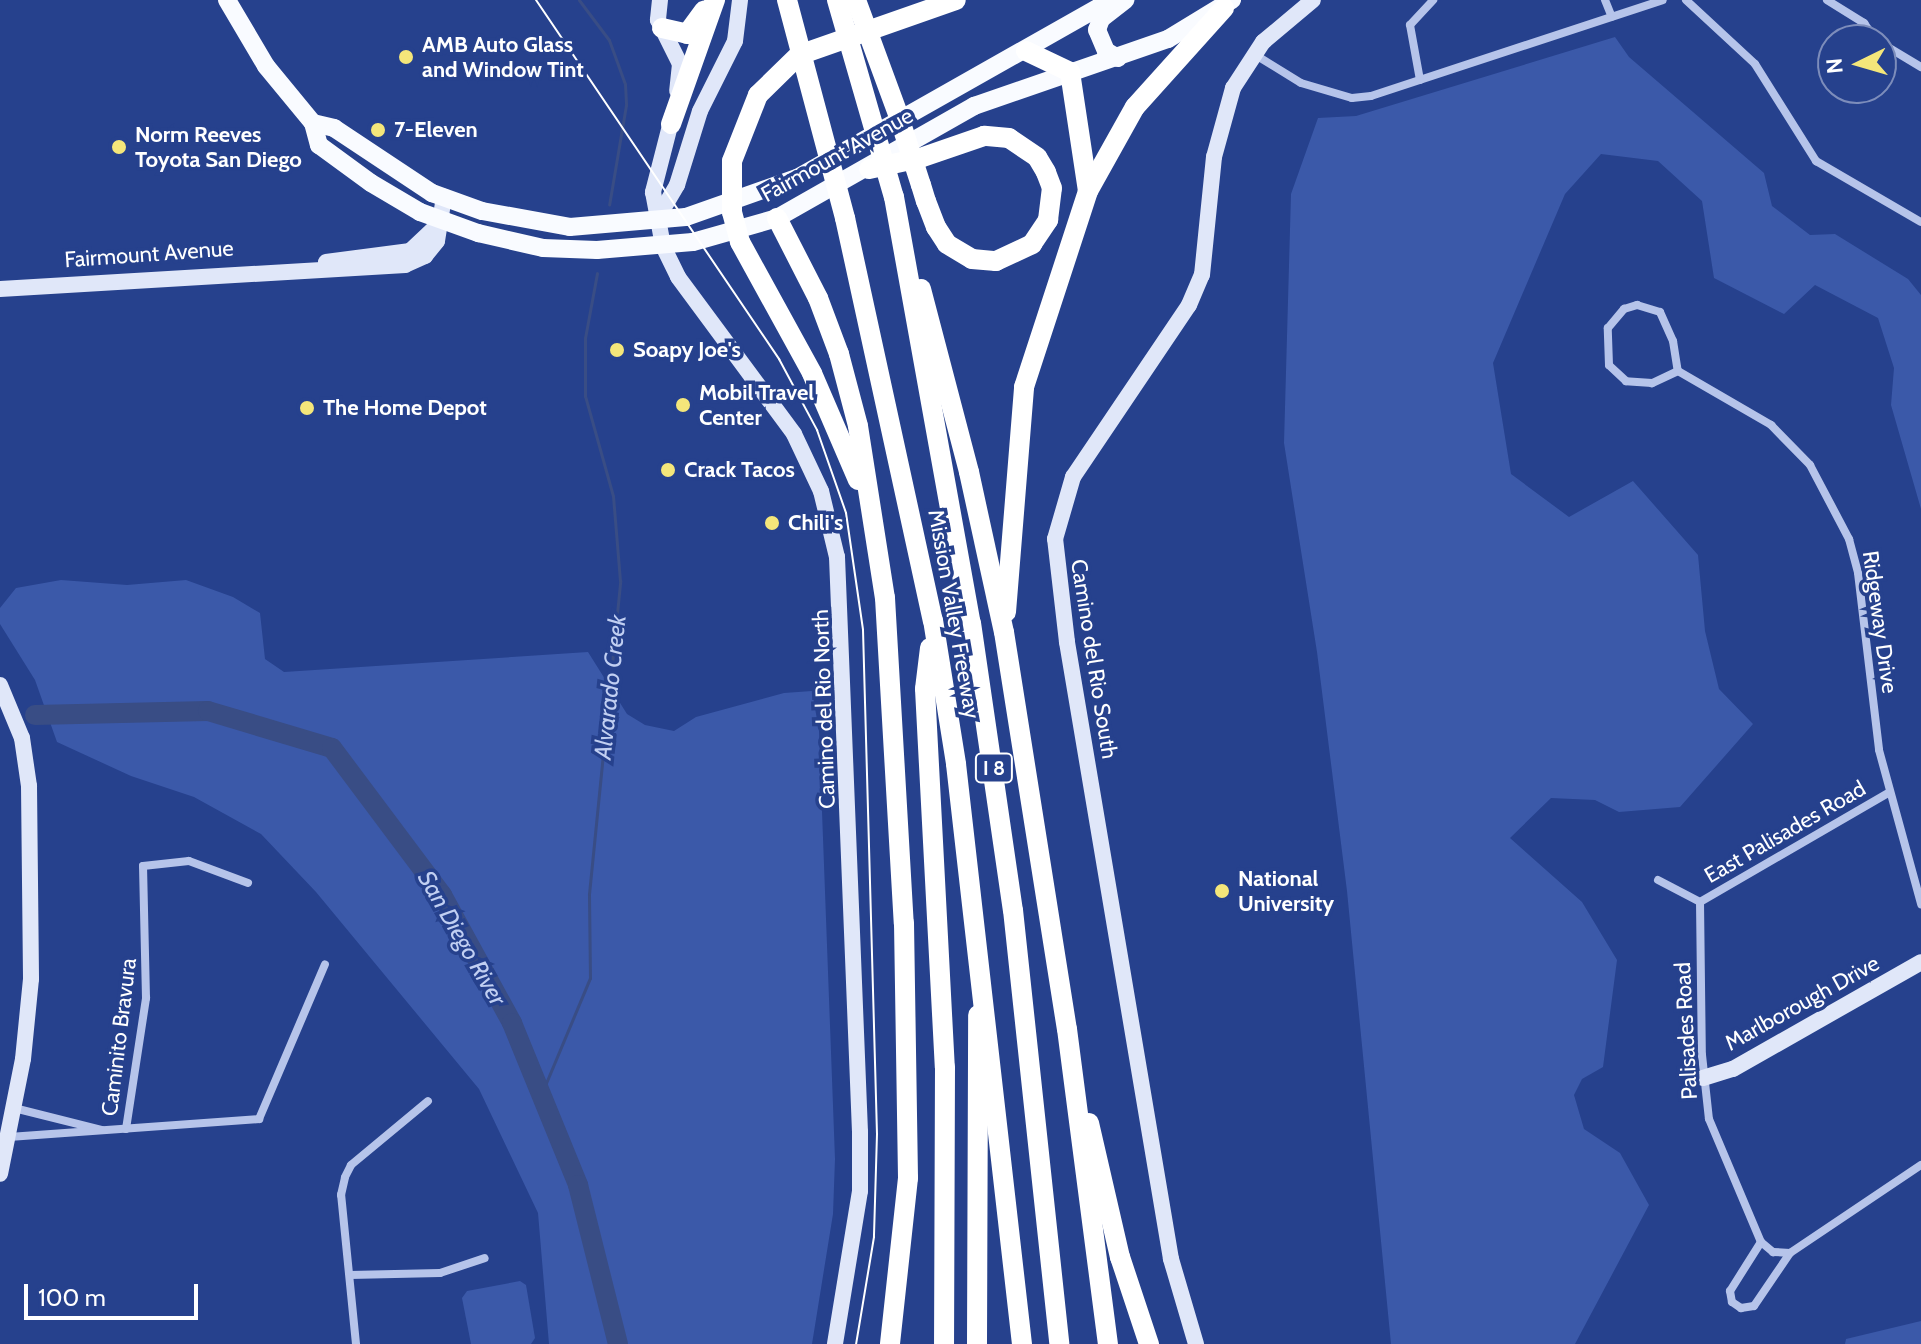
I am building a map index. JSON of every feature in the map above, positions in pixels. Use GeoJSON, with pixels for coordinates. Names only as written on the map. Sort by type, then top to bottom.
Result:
{"type":"FeatureCollection","features":[{"type":"Feature","properties":{"kind":"highway"},"geometry":{"type":"LineString","coordinates":[[662,28],[687,34],[702,18],[708,0]]}},
{"type":"Feature","properties":{"kind":"highway"},"geometry":{"type":"LineString","coordinates":[[671,124],[715,0]]}},
{"type":"Feature","properties":{"kind":"highway","name":"Mission Valley Freeway"},"geometry":{"type":"LineString","coordinates":[[787,0],[824,129],[845,218],[933,620],[982,979],[1022,1344]]}},
{"type":"Feature","properties":{"kind":"highway"},"geometry":{"type":"LineString","coordinates":[[875,529],[838,426],[748,261],[732,212],[730,176],[748,111],[784,66],[813,49],[956,0]]}},
{"type":"Feature","properties":{"kind":"highway"},"geometry":{"type":"LineString","coordinates":[[847,1],[877,54],[890,92],[921,185],[947,244],[983,261],[1009,258],[1032,244],[1041,234],[1052,205],[1052,188],[1037,157],[997,135],[869,169]]}},
{"type":"Feature","properties":{"kind":"highway","name":"Mission Valley Freeway"},"geometry":{"type":"LineString","coordinates":[[847,1],[855,60],[894,197],[994,767],[1059,1344]]}},
{"type":"Feature","properties":{"kind":"highway"},"geometry":{"type":"LineString","coordinates":[[1004,632],[1024,387],[1088,191],[1135,107],[1228,4]]}},
{"type":"Feature","properties":{"kind":"highway"},"geometry":{"type":"LineString","coordinates":[[1026,51],[1070,72],[1088,191]]}},
{"type":"Feature","properties":{"kind":"highway"},"geometry":{"type":"LineString","coordinates":[[894,197],[947,381],[1004,632],[1067,1029],[1108,1337]]}},
{"type":"Feature","properties":{"kind":"highway"},"geometry":{"type":"LineString","coordinates":[[777,218],[839,354],[875,529],[888,628],[904,923],[906,1155],[890,1344]]}},
{"type":"Feature","properties":{"kind":"highway"},"geometry":{"type":"LineString","coordinates":[[933,620],[925,689],[944,1051],[944,1344]]}},
{"type":"Feature","properties":{"kind":"highway"},"geometry":{"type":"LineString","coordinates":[[977,1344],[974,1046],[982,979]]}},
{"type":"Feature","properties":{"kind":"highway"},"geometry":{"type":"LineString","coordinates":[[1067,1029],[1114,1237],[1149,1344]]}},
{"type":"Feature","properties":{"kind":"highway"},"geometry":{"type":"LineString","coordinates":[[880,1344],[906,1155]]}},
{"type":"Feature","properties":{"kind":"main road"},"geometry":{"type":"LineString","coordinates":[[227,0],[266,66],[313,123],[319,145],[346,166],[420,212],[444,220]]}},
{"type":"Feature","properties":{"kind":"main road","name":"Fairmount Avenue"},"geometry":{"type":"LineString","coordinates":[[313,123],[334,128],[390,169],[444,197],[549,226],[656,221],[705,213],[797,178],[1026,51],[1111,0]]}},
{"type":"Feature","properties":{"kind":"main road"},"geometry":{"type":"LineString","coordinates":[[1118,58],[1106,51],[1097,30],[1101,19],[1125,0]]}},
{"type":"Feature","properties":{"kind":"main road","name":"Fairmount Avenue"},"geometry":{"type":"LineString","coordinates":[[444,220],[543,248],[663,246],[723,236],[777,218],[869,169],[974,106],[1168,39],[1228,4]]}},
{"type":"Feature","properties":{"kind":"street"},"geometry":{"type":"LineString","coordinates":[[660,0],[662,28]]}},
{"type":"Feature","properties":{"kind":"street"},"geometry":{"type":"LineString","coordinates":[[656,221],[677,185],[700,111],[735,41],[740,0]]}},
{"type":"Feature","properties":{"kind":"street","name":"Camino del Rio South"},"geometry":{"type":"LineString","coordinates":[[1196,1344],[1171,1259],[1055,568],[1055,539],[1073,477],[1189,305],[1202,275],[1220,124],[1253,54],[1313,0]]}},
{"type":"Feature","properties":{"kind":"street"},"geometry":{"type":"LineString","coordinates":[[1420,80],[1410,25],[1433,0]]}},
{"type":"Feature","properties":{"kind":"street"},"geometry":{"type":"LineString","coordinates":[[1605,0],[1612,17]]}},
{"type":"Feature","properties":{"kind":"street"},"geometry":{"type":"LineString","coordinates":[[1253,54],[1301,83],[1352,98],[1420,80],[1663,0]]}},
{"type":"Feature","properties":{"kind":"street"},"geometry":{"type":"LineString","coordinates":[[1686,0],[1755,64],[1816,161],[1921,222]]}},
{"type":"Feature","properties":{"kind":"street"},"geometry":{"type":"LineString","coordinates":[[1827,0],[1865,24]]}},
{"type":"Feature","properties":{"kind":"street","name":"Camino del Rio North"},"geometry":{"type":"LineString","coordinates":[[662,28],[680,64],[671,124],[653,192],[663,246],[678,277],[794,434],[821,491],[837,557],[860,1146],[852,1255],[835,1344]]}},
{"type":"Feature","properties":{"kind":"street"},"geometry":{"type":"LineString","coordinates":[[1897,52],[1921,67]]}},
{"type":"Feature","properties":{"kind":"street"},"geometry":{"type":"LineString","coordinates":[[444,197],[444,220]]}},
{"type":"Feature","properties":{"kind":"street","name":"Fairmount Avenue"},"geometry":{"type":"LineString","coordinates":[[0,289],[302,268],[404,253],[444,220]]}},
{"type":"Feature","properties":{"kind":"street"},"geometry":{"type":"LineString","coordinates":[[1637,305],[1660,312],[1671,330],[1678,371],[1639,384],[1615,374],[1606,340],[1615,317],[1637,305]]}},
{"type":"Feature","properties":{"kind":"street","name":"Ridgeway Drive"},"geometry":{"type":"LineString","coordinates":[[1678,371],[1771,425],[1826,489],[1858,573],[1888,793],[1921,904]]}},
{"type":"Feature","properties":{"kind":"street"},"geometry":{"type":"LineString","coordinates":[[0,685],[22,738],[29,786],[31,979],[14,1108],[0,1174]]}},
{"type":"Feature","properties":{"kind":"street","name":"East Palisades Road"},"geometry":{"type":"LineString","coordinates":[[1700,902],[1888,793]]}},
{"type":"Feature","properties":{"kind":"street","name":"Caminito Bravura"},"geometry":{"type":"LineString","coordinates":[[126,1129],[146,998],[143,866],[189,861],[248,883]]}},
{"type":"Feature","properties":{"kind":"street"},"geometry":{"type":"LineString","coordinates":[[1658,880],[1700,902]]}},
{"type":"Feature","properties":{"kind":"street","name":"Palisades Road"},"geometry":{"type":"LineString","coordinates":[[1700,902],[1703,1078],[1709,1119],[1761,1242]]}},
{"type":"Feature","properties":{"kind":"street","name":"Marlborough Drive"},"geometry":{"type":"LineString","coordinates":[[1703,1078],[1733,1069],[1921,962]]}},
{"type":"Feature","properties":{"kind":"street"},"geometry":{"type":"LineString","coordinates":[[9,1137],[259,1119],[325,964]]}},
{"type":"Feature","properties":{"kind":"street"},"geometry":{"type":"LineString","coordinates":[[356,1344],[341,1195],[345,1177],[351,1165],[428,1101]]}},
{"type":"Feature","properties":{"kind":"street"},"geometry":{"type":"LineString","coordinates":[[14,1108],[106,1131]]}},
{"type":"Feature","properties":{"kind":"street"},"geometry":{"type":"LineString","coordinates":[[1790,1253],[1773,1252],[1761,1242],[1730,1291],[1732,1302],[1741,1308],[1754,1306],[1790,1253],[1921,1165]]}},
{"type":"Feature","properties":{"kind":"street"},"geometry":{"type":"LineString","coordinates":[[350,1275],[440,1273],[485,1258]]}},
{"type":"Feature","properties":{"kind":"shaded area"},"geometry":{"type":"Polygon","coordinates":[[[1615,37],[1629,57],[1764,173],[1772,206],[1810,235],[1835,234],[1908,279],[1921,295],[1921,509],[1891,405],[1894,368],[1878,318],[1815,285],[1784,314],[1714,278],[1702,201],[1658,161],[1601,154],[1565,194],[1493,363],[1511,474],[1569,517],[1633,481],[1698,555],[1705,631],[1719,689],[1753,724],[1680,807],[1619,812],[1595,800],[1551,798],[1510,838],[1582,902],[1617,960],[1603,1067],[1582,1079],[1574,1095],[1584,1129],[1620,1153],[1649,1205],[1575,1344],[1391,1344],[1347,891],[1317,652],[1284,443],[1291,194],[1318,118],[1356,116],[1615,37]]]}},
{"type":"Feature","properties":{"kind":"shaded area"},"geometry":{"type":"Polygon","coordinates":[[[61,580],[127,585],[186,580],[233,597],[260,613],[265,659],[284,672],[588,652],[627,714],[645,725],[674,731],[696,717],[784,693],[812,691],[819,731],[835,1159],[833,1214],[812,1344],[549,1344],[538,1213],[479,1089],[316,892],[261,834],[194,797],[131,776],[57,742],[35,680],[0,624],[0,608],[16,588],[61,580]]]}},
{"type":"Feature","properties":{"kind":"shaded area"},"geometry":{"type":"Polygon","coordinates":[[[520,1281],[526,1285],[535,1338],[531,1344],[471,1344],[462,1298],[467,1291],[520,1281]]]}},
{"type":"Feature","properties":{"kind":"shaded area"},"geometry":{"type":"Polygon","coordinates":[[[1921,1321],[1921,1344],[1845,1344],[1846,1339],[1921,1321]]]}},
{"type":"Feature","properties":{"kind":"waterway","name":"Alvarado Creek"},"geometry":{"type":"LineString","coordinates":[[579,0],[609,40],[625,84],[626,105],[609,205]]}},
{"type":"Feature","properties":{"kind":"waterway","name":"Alvarado Creek"},"geometry":{"type":"LineString","coordinates":[[541,1095],[590,978],[589,894],[620,581],[613,496],[585,396],[585,338],[597,273]]}},
{"type":"Feature","properties":{"kind":"waterway","name":"San Diego River"},"geometry":{"type":"LineString","coordinates":[[35,715],[208,711],[332,748],[442,895],[512,1023],[578,1185],[618,1344]]}},
{"type":"Feature","properties":{"kind":"tram line"},"geometry":{"type":"LineString","coordinates":[[536,0],[779,359],[817,430],[846,513],[863,630],[877,1134],[874,1237],[856,1344]]}},
{"type":"Feature","properties":{"kind":"place","name":"AMB Auto Glass and Window Tint"},"geometry":{"type":"Point","coordinates":[406,57]}},
{"type":"Feature","properties":{"kind":"place","name":"7-Eleven"},"geometry":{"type":"Point","coordinates":[378,130]}},
{"type":"Feature","properties":{"kind":"place","name":"Norm Reeves Toyota San Diego"},"geometry":{"type":"Point","coordinates":[119,147]}},
{"type":"Feature","properties":{"kind":"place","name":"Soapy Joe's"},"geometry":{"type":"Point","coordinates":[617,350]}},
{"type":"Feature","properties":{"kind":"place","name":"Mobil Travel Center"},"geometry":{"type":"Point","coordinates":[683,405]}},
{"type":"Feature","properties":{"kind":"place","name":"The Home Depot"},"geometry":{"type":"Point","coordinates":[307,408]}},
{"type":"Feature","properties":{"kind":"place","name":"Crack Tacos"},"geometry":{"type":"Point","coordinates":[668,470]}},
{"type":"Feature","properties":{"kind":"place","name":"Chili's"},"geometry":{"type":"Point","coordinates":[772,523]}},
{"type":"Feature","properties":{"kind":"place","name":"National University"},"geometry":{"type":"Point","coordinates":[1222,891]}}]}
